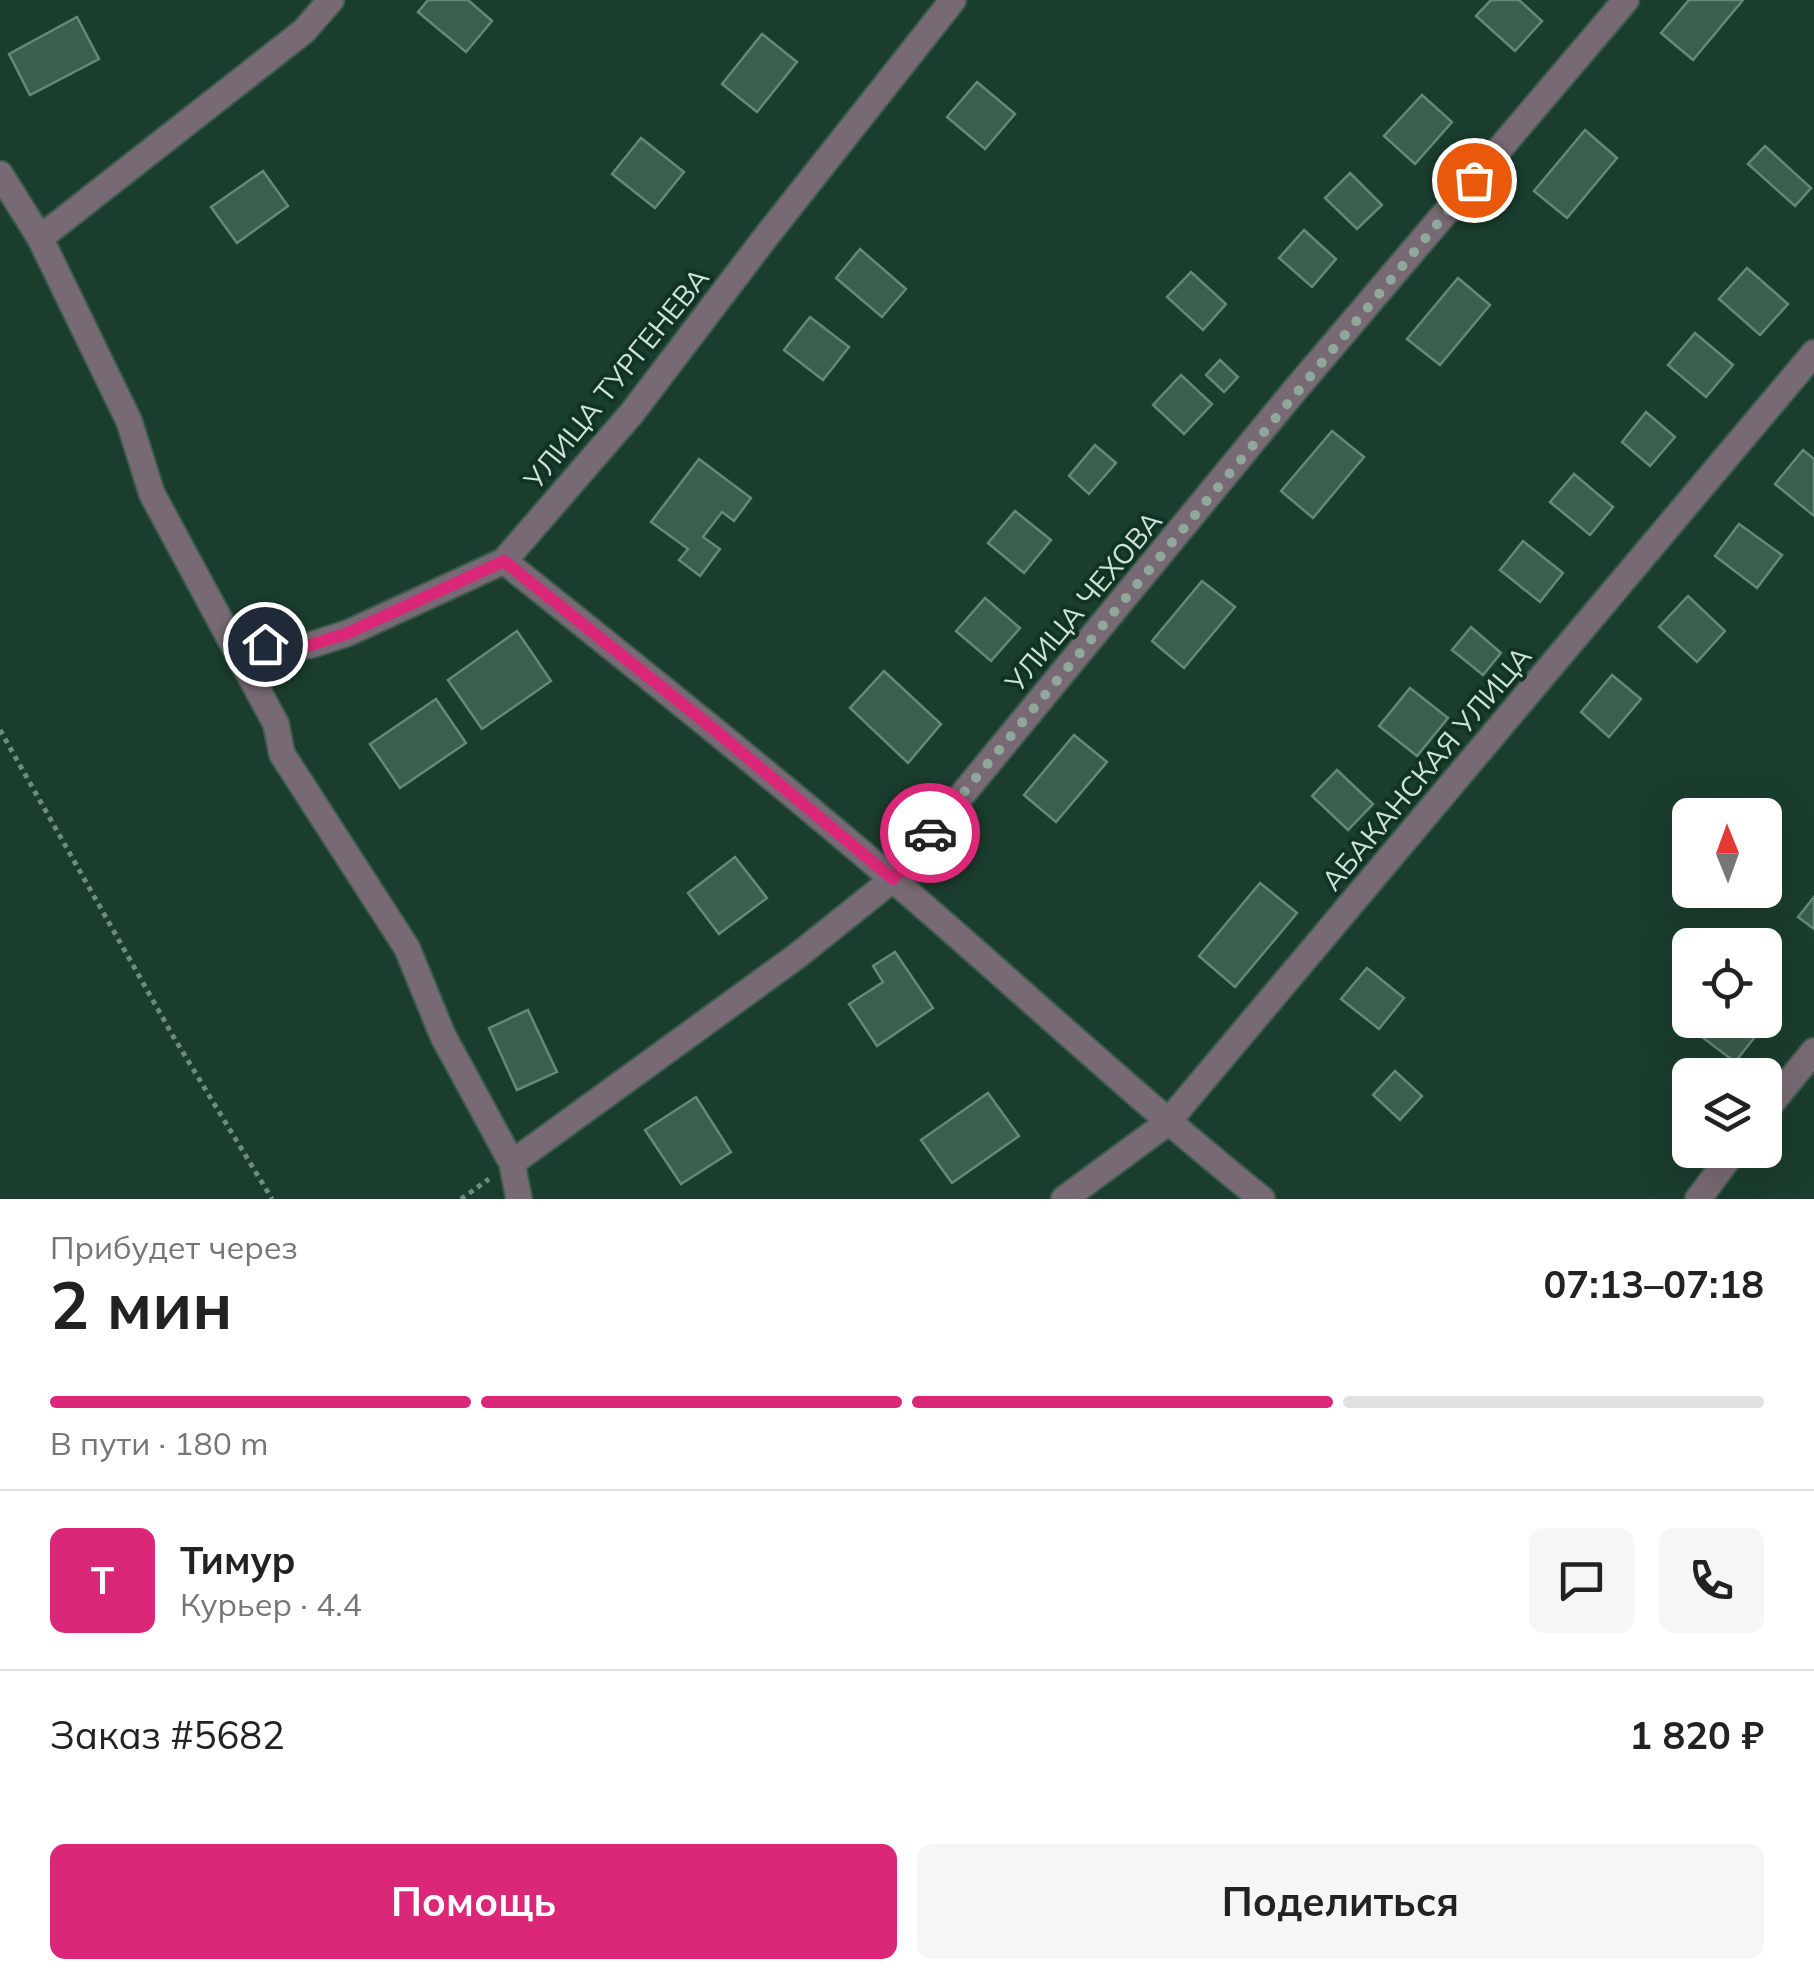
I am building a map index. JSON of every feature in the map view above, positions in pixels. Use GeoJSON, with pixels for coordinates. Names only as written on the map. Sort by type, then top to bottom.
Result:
{"type":"FeatureCollection","features":[{"type":"Feature","properties":{"kind":"street"},"geometry":{"type":"LineString","coordinates":[[40,238],[304,31],[331,0]]}},
{"type":"Feature","properties":{"kind":"street","name":"УЛИЦА ТУРГЕНЕВА"},"geometry":{"type":"LineString","coordinates":[[230,634],[288,647],[311,645],[348,633],[504,561],[632,413],[764,238],[953,0]]}},
{"type":"Feature","properties":{"kind":"street","name":"УЛИЦА ЧЕХОВА"},"geometry":{"type":"LineString","coordinates":[[512,1163],[797,956],[893,879],[1296,390],[1626,0]]}},
{"type":"Feature","properties":{"kind":"street"},"geometry":{"type":"LineString","coordinates":[[0,174],[40,238],[128,421],[152,494],[276,724],[282,754],[408,948],[443,1036],[512,1163],[519,1199]]}},
{"type":"Feature","properties":{"kind":"street","name":"АБАКАНСКАЯ УЛИЦА"},"geometry":{"type":"LineString","coordinates":[[1064,1199],[1168,1123],[1814,353]]}},
{"type":"Feature","properties":{"kind":"street"},"geometry":{"type":"LineString","coordinates":[[504,561],[893,879],[1168,1123],[1262,1199]]}},
{"type":"Feature","properties":{"kind":"street"},"geometry":{"type":"LineString","coordinates":[[1782,1090],[1814,1051]]}},
{"type":"Feature","properties":{"kind":"street"},"geometry":{"type":"LineString","coordinates":[[1698,1199],[1721,1168]]}},
{"type":"Feature","properties":{"kind":"path"},"geometry":{"type":"LineString","coordinates":[[0,730],[172,1036],[272,1199]]}},
{"type":"Feature","properties":{"kind":"building"},"geometry":{"type":"Polygon","coordinates":[[[428,0],[468,0],[492,21],[466,52],[418,12],[428,0]]]}},
{"type":"Feature","properties":{"kind":"building"},"geometry":{"type":"Polygon","coordinates":[[[1491,0],[1519,0],[1542,21],[1515,51],[1476,16],[1491,0]]]}},
{"type":"Feature","properties":{"kind":"building"},"geometry":{"type":"Polygon","coordinates":[[[1689,0],[1743,0],[1693,60],[1661,33],[1689,0]]]}},
{"type":"Feature","properties":{"kind":"building"},"geometry":{"type":"Polygon","coordinates":[[[77,17],[99,59],[30,95],[9,54],[77,17]]]}},
{"type":"Feature","properties":{"kind":"building"},"geometry":{"type":"Polygon","coordinates":[[[762,34],[797,62],[757,112],[722,84],[762,34]]]}},
{"type":"Feature","properties":{"kind":"building"},"geometry":{"type":"Polygon","coordinates":[[[977,82],[1015,114],[985,149],[947,117],[977,82]]]}},
{"type":"Feature","properties":{"kind":"building"},"geometry":{"type":"Polygon","coordinates":[[[1422,95],[1452,122],[1415,164],[1384,136],[1422,95]]]}},
{"type":"Feature","properties":{"kind":"building"},"geometry":{"type":"Polygon","coordinates":[[[1585,130],[1617,158],[1567,218],[1534,191],[1585,130]]]}},
{"type":"Feature","properties":{"kind":"building"},"geometry":{"type":"Polygon","coordinates":[[[641,138],[684,172],[655,208],[612,174],[641,138]]]}},
{"type":"Feature","properties":{"kind":"building"},"geometry":{"type":"Polygon","coordinates":[[[1765,146],[1811,188],[1795,206],[1748,164],[1765,146]]]}},
{"type":"Feature","properties":{"kind":"building"},"geometry":{"type":"Polygon","coordinates":[[[263,171],[288,206],[237,243],[211,207],[263,171]]]}},
{"type":"Feature","properties":{"kind":"building"},"geometry":{"type":"Polygon","coordinates":[[[1350,173],[1382,205],[1357,229],[1325,198],[1350,173]]]}},
{"type":"Feature","properties":{"kind":"building"},"geometry":{"type":"Polygon","coordinates":[[[1304,230],[1336,259],[1312,287],[1279,258],[1304,230]]]}},
{"type":"Feature","properties":{"kind":"building"},"geometry":{"type":"Polygon","coordinates":[[[860,249],[906,289],[882,317],[836,278],[860,249]]]}},
{"type":"Feature","properties":{"kind":"building"},"geometry":{"type":"Polygon","coordinates":[[[1747,268],[1788,304],[1760,335],[1719,299],[1747,268]]]}},
{"type":"Feature","properties":{"kind":"building"},"geometry":{"type":"Polygon","coordinates":[[[1191,272],[1226,304],[1203,330],[1167,297],[1191,272]]]}},
{"type":"Feature","properties":{"kind":"building"},"geometry":{"type":"Polygon","coordinates":[[[1458,278],[1490,305],[1440,365],[1407,339],[1458,278]]]}},
{"type":"Feature","properties":{"kind":"building"},"geometry":{"type":"Polygon","coordinates":[[[810,317],[849,347],[823,380],[784,350],[810,317]]]}},
{"type":"Feature","properties":{"kind":"building"},"geometry":{"type":"Polygon","coordinates":[[[1695,333],[1733,365],[1706,397],[1668,365],[1695,333]]]}},
{"type":"Feature","properties":{"kind":"building"},"geometry":{"type":"Polygon","coordinates":[[[1220,360],[1238,377],[1224,392],[1206,375],[1220,360]]]}},
{"type":"Feature","properties":{"kind":"building"},"geometry":{"type":"Polygon","coordinates":[[[1181,375],[1212,404],[1184,434],[1153,405],[1181,375]]]}},
{"type":"Feature","properties":{"kind":"building"},"geometry":{"type":"Polygon","coordinates":[[[1646,412],[1675,437],[1650,466],[1622,442],[1646,412]]]}},
{"type":"Feature","properties":{"kind":"building"},"geometry":{"type":"Polygon","coordinates":[[[1332,431],[1364,457],[1313,518],[1281,491],[1332,431]]]}},
{"type":"Feature","properties":{"kind":"building"},"geometry":{"type":"Polygon","coordinates":[[[1095,445],[1116,463],[1089,494],[1069,476],[1095,445]]]}},
{"type":"Feature","properties":{"kind":"building"},"geometry":{"type":"Polygon","coordinates":[[[1803,450],[1814,459],[1814,516],[1775,484],[1803,450]]]}},
{"type":"Feature","properties":{"kind":"building"},"geometry":{"type":"Polygon","coordinates":[[[699,459],[751,498],[734,521],[722,512],[703,537],[720,549],[700,576],[679,560],[688,549],[651,522],[699,459]]]}},
{"type":"Feature","properties":{"kind":"building"},"geometry":{"type":"Polygon","coordinates":[[[1574,474],[1613,507],[1590,535],[1550,502],[1574,474]]]}},
{"type":"Feature","properties":{"kind":"building"},"geometry":{"type":"Polygon","coordinates":[[[1015,511],[1051,540],[1024,573],[988,543],[1015,511]]]}},
{"type":"Feature","properties":{"kind":"building"},"geometry":{"type":"Polygon","coordinates":[[[1739,524],[1782,555],[1757,588],[1715,556],[1739,524]]]}},
{"type":"Feature","properties":{"kind":"building"},"geometry":{"type":"Polygon","coordinates":[[[1523,541],[1563,573],[1540,602],[1500,570],[1523,541]]]}},
{"type":"Feature","properties":{"kind":"building"},"geometry":{"type":"Polygon","coordinates":[[[1202,581],[1235,607],[1184,668],[1152,641],[1202,581]]]}},
{"type":"Feature","properties":{"kind":"building"},"geometry":{"type":"Polygon","coordinates":[[[1688,596],[1725,631],[1697,662],[1659,627],[1688,596]]]}},
{"type":"Feature","properties":{"kind":"building"},"geometry":{"type":"Polygon","coordinates":[[[985,598],[1020,628],[991,661],[956,631],[985,598]]]}},
{"type":"Feature","properties":{"kind":"building"},"geometry":{"type":"Polygon","coordinates":[[[1471,627],[1501,653],[1483,675],[1452,650],[1471,627]]]}},
{"type":"Feature","properties":{"kind":"building"},"geometry":{"type":"Polygon","coordinates":[[[517,631],[551,681],[482,729],[448,680],[517,631]]]}},
{"type":"Feature","properties":{"kind":"building"},"geometry":{"type":"Polygon","coordinates":[[[884,671],[941,724],[908,763],[850,708],[884,671]]]}},
{"type":"Feature","properties":{"kind":"building"},"geometry":{"type":"Polygon","coordinates":[[[1612,675],[1641,699],[1609,737],[1581,712],[1612,675]]]}},
{"type":"Feature","properties":{"kind":"building"},"geometry":{"type":"Polygon","coordinates":[[[1410,688],[1448,718],[1417,756],[1379,726],[1410,688]]]}},
{"type":"Feature","properties":{"kind":"building"},"geometry":{"type":"Polygon","coordinates":[[[436,699],[466,743],[400,788],[370,744],[436,699]]]}},
{"type":"Feature","properties":{"kind":"building"},"geometry":{"type":"Polygon","coordinates":[[[1074,735],[1107,762],[1056,822],[1024,795],[1074,735]]]}},
{"type":"Feature","properties":{"kind":"building"},"geometry":{"type":"Polygon","coordinates":[[[1337,770],[1373,804],[1348,830],[1312,796],[1337,770]]]}},
{"type":"Feature","properties":{"kind":"building"},"geometry":{"type":"Polygon","coordinates":[[[735,857],[767,898],[719,934],[688,893],[735,857]]]}},
{"type":"Feature","properties":{"kind":"building"},"geometry":{"type":"Polygon","coordinates":[[[1260,883],[1297,913],[1235,987],[1199,956],[1260,883]]]}},
{"type":"Feature","properties":{"kind":"building"},"geometry":{"type":"Polygon","coordinates":[[[1814,897],[1814,929],[1798,917],[1814,897]]]}},
{"type":"Feature","properties":{"kind":"building"},"geometry":{"type":"Polygon","coordinates":[[[895,952],[933,1008],[877,1046],[849,1004],[883,982],[873,966],[895,952]]]}},
{"type":"Feature","properties":{"kind":"building"},"geometry":{"type":"Polygon","coordinates":[[[1367,968],[1404,998],[1379,1029],[1341,999],[1367,968]]]}},
{"type":"Feature","properties":{"kind":"building"},"geometry":{"type":"Polygon","coordinates":[[[528,1010],[557,1072],[517,1090],[489,1028],[528,1010]]]}},
{"type":"Feature","properties":{"kind":"building"},"geometry":{"type":"Polygon","coordinates":[[[1703,1038],[1754,1038],[1738,1058],[1730,1058],[1703,1038]]]}},
{"type":"Feature","properties":{"kind":"building"},"geometry":{"type":"Polygon","coordinates":[[[1395,1071],[1422,1096],[1400,1120],[1373,1095],[1395,1071]]]}},
{"type":"Feature","properties":{"kind":"building"},"geometry":{"type":"Polygon","coordinates":[[[988,1093],[1019,1136],[952,1183],[921,1140],[988,1093]]]}},
{"type":"Feature","properties":{"kind":"building"},"geometry":{"type":"Polygon","coordinates":[[[696,1097],[731,1152],[681,1184],[645,1130],[696,1097]]]}},
{"type":"Feature","properties":{"kind":"way so far"},"geometry":{"type":"LineString","coordinates":[[930,833],[1474,180]]}},
{"type":"Feature","properties":{"kind":"route"},"geometry":{"type":"LineString","coordinates":[[265,644],[311,645],[348,633],[504,561],[893,879],[930,833]]}}]}
